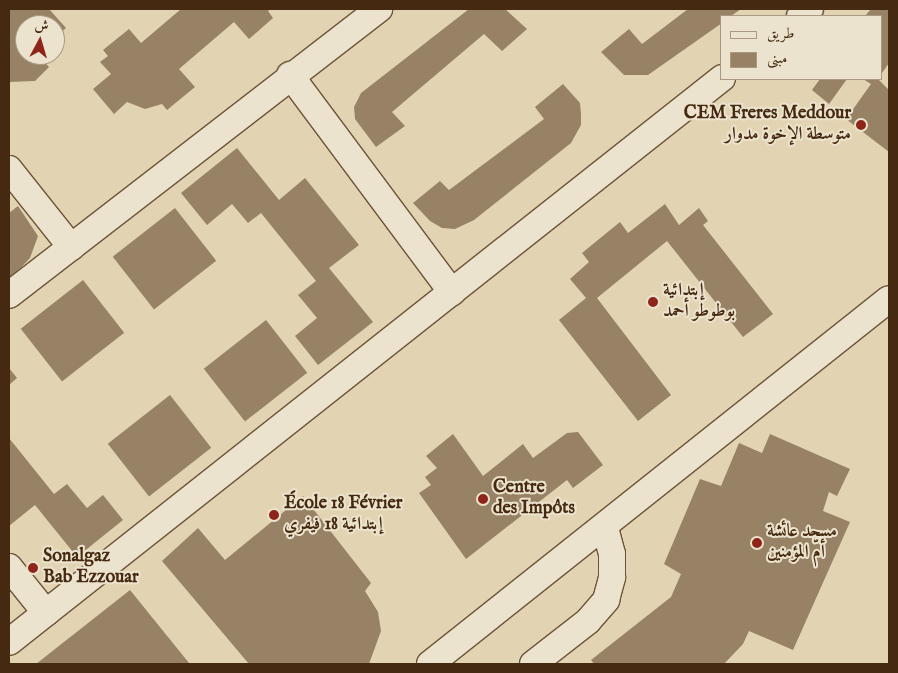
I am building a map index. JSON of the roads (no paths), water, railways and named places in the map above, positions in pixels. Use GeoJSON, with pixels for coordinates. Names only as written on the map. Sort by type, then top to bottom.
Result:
{"type":"FeatureCollection","features":[{"type":"Feature","properties":{"kind":"street"},"geometry":{"type":"LineString","coordinates":[[9,295],[290,75],[379,9]]}},
{"type":"Feature","properties":{"kind":"street"},"geometry":{"type":"LineString","coordinates":[[290,75],[452,292]]}},
{"type":"Feature","properties":{"kind":"street"},"geometry":{"type":"LineString","coordinates":[[9,642],[720,80]]}},
{"type":"Feature","properties":{"kind":"street"},"geometry":{"type":"LineString","coordinates":[[9,169],[71,247]]}},
{"type":"Feature","properties":{"kind":"street"},"geometry":{"type":"LineString","coordinates":[[430,664],[606,527],[889,299]]}},
{"type":"Feature","properties":{"kind":"street"},"geometry":{"type":"LineString","coordinates":[[533,664],[588,621],[606,600],[612,577],[612,554],[606,527]]}},
{"type":"Feature","properties":{"kind":"street"},"geometry":{"type":"LineString","coordinates":[[9,567],[46,613]]}},
{"type":"Feature","properties":{"kind":"place","name":"CEM Freres Meddour متوسطة الإخوة مدوار"},"geometry":{"type":"Point","coordinates":[861,125]}},
{"type":"Feature","properties":{"kind":"place","name":"إبتدائية بوطوطو أحمد"},"geometry":{"type":"Point","coordinates":[653,302]}},
{"type":"Feature","properties":{"kind":"place","name":"Centre des Impôts"},"geometry":{"type":"Point","coordinates":[483,499]}},
{"type":"Feature","properties":{"kind":"place","name":"École 18 Février إبتدائية 18 فيفري"},"geometry":{"type":"Point","coordinates":[274,515]}},
{"type":"Feature","properties":{"kind":"place","name":"مسجد عائشة أمّ المؤمنين"},"geometry":{"type":"Point","coordinates":[757,543]}},
{"type":"Feature","properties":{"kind":"place","name":"Sonalgaz Bab Ezzouar"},"geometry":{"type":"Point","coordinates":[33,568]}}]}
